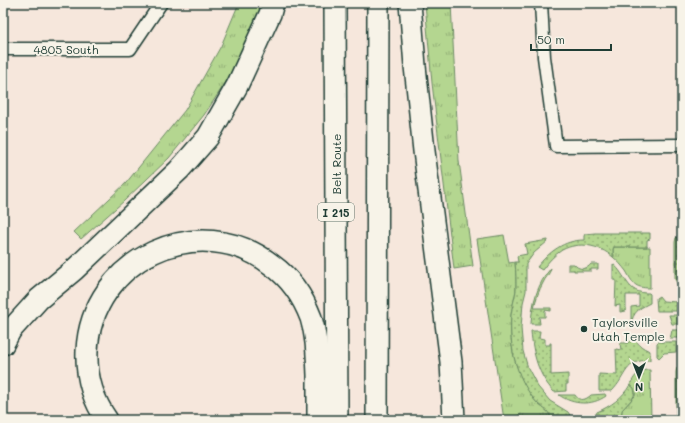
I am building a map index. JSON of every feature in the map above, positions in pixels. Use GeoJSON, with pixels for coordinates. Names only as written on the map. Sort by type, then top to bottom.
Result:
{"type":"FeatureCollection","features":[{"type":"Feature","properties":{"kind":"highway"},"geometry":{"type":"LineString","coordinates":[[3,344],[10,331],[39,300],[74,270],[174,176],[208,137],[237,86],[270,14],[273,3]]}},
{"type":"Feature","properties":{"kind":"highway","name":"Belt Route"},"geometry":{"type":"LineString","coordinates":[[335,3],[338,420]]}},
{"type":"Feature","properties":{"kind":"highway"},"geometry":{"type":"LineString","coordinates":[[377,420],[378,3]]}},
{"type":"Feature","properties":{"kind":"highway"},"geometry":{"type":"LineString","coordinates":[[410,3],[423,144],[451,362],[462,420]]}},
{"type":"Feature","properties":{"kind":"highway"},"geometry":{"type":"LineString","coordinates":[[107,420],[100,410],[93,393],[88,366],[90,328],[101,302],[117,279],[138,260],[154,251],[172,245],[200,241],[227,244],[254,253],[277,268],[296,289],[307,308],[316,335],[318,420]]}},
{"type":"Feature","properties":{"kind":"highway"},"geometry":{"type":"LineString","coordinates":[[451,362],[454,420]]}},
{"type":"Feature","properties":{"kind":"street","name":"4805 South"},"geometry":{"type":"LineString","coordinates":[[3,49],[130,49],[161,3]]}},
{"type":"Feature","properties":{"kind":"street"},"geometry":{"type":"LineString","coordinates":[[541,3],[544,57],[556,146],[682,145]]}},
{"type":"Feature","properties":{"kind":"green space"},"geometry":{"type":"Polygon","coordinates":[[[239,3],[263,3],[244,50],[224,85],[204,115],[169,158],[81,239],[74,232],[126,183],[185,110],[221,46],[239,3]]]}},
{"type":"Feature","properties":{"kind":"green space"},"geometry":{"type":"Polygon","coordinates":[[[425,3],[451,3],[459,161],[473,266],[454,269],[432,83],[425,3]]]}},
{"type":"Feature","properties":{"kind":"green space"},"geometry":{"type":"Polygon","coordinates":[[[650,233],[650,239],[647,240],[647,247],[614,247],[613,257],[595,247],[582,245],[568,247],[556,254],[542,270],[537,267],[547,256],[558,248],[570,242],[584,240],[585,234],[650,233]]]}},
{"type":"Feature","properties":{"kind":"green space"},"geometry":{"type":"Polygon","coordinates":[[[682,234],[682,239],[680,239],[680,283],[682,283],[682,288],[678,285],[675,279],[675,242],[676,238],[682,234]]]}},
{"type":"Feature","properties":{"kind":"green space"},"geometry":{"type":"Polygon","coordinates":[[[504,235],[509,263],[515,262],[516,290],[511,312],[511,340],[514,358],[520,375],[528,390],[534,400],[545,409],[551,417],[551,420],[504,420],[477,239],[504,235]]]}},
{"type":"Feature","properties":{"kind":"green space"},"geometry":{"type":"Polygon","coordinates":[[[548,240],[534,253],[526,264],[526,291],[523,303],[521,328],[523,351],[528,368],[538,387],[550,401],[568,412],[573,420],[551,420],[551,417],[545,409],[538,404],[522,380],[514,358],[512,346],[511,315],[516,290],[515,262],[518,262],[517,256],[527,254],[525,244],[548,240]]]}},
{"type":"Feature","properties":{"kind":"green space"},"geometry":{"type":"Polygon","coordinates":[[[614,247],[650,247],[650,288],[637,286],[632,282],[626,271],[613,257],[614,247]]]}},
{"type":"Feature","properties":{"kind":"green space"},"geometry":{"type":"Polygon","coordinates":[[[568,264],[574,264],[582,268],[591,264],[598,264],[598,269],[591,269],[591,271],[568,270],[568,264]]]}},
{"type":"Feature","properties":{"kind":"green space"},"geometry":{"type":"Polygon","coordinates":[[[613,264],[618,268],[631,287],[641,292],[650,294],[650,303],[637,311],[632,320],[631,307],[639,306],[639,295],[626,295],[626,311],[620,312],[620,305],[615,306],[616,280],[613,280],[613,264]]]}},
{"type":"Feature","properties":{"kind":"green space"},"geometry":{"type":"Polygon","coordinates":[[[551,268],[540,289],[534,308],[551,308],[551,311],[545,310],[545,317],[539,317],[540,324],[531,324],[536,294],[546,274],[551,268]]]}},
{"type":"Feature","properties":{"kind":"green space"},"geometry":{"type":"Polygon","coordinates":[[[659,296],[663,301],[676,302],[677,311],[657,311],[656,298],[659,296]]]}},
{"type":"Feature","properties":{"kind":"green space"},"geometry":{"type":"Polygon","coordinates":[[[669,315],[682,315],[682,324],[672,324],[669,315]]]}},
{"type":"Feature","properties":{"kind":"green space"},"geometry":{"type":"Polygon","coordinates":[[[672,330],[682,330],[682,338],[670,338],[672,330]]]}},
{"type":"Feature","properties":{"kind":"green space"},"geometry":{"type":"Polygon","coordinates":[[[531,331],[540,331],[539,338],[545,339],[545,345],[550,345],[551,343],[551,375],[568,374],[566,391],[554,392],[544,379],[537,364],[531,331]]]}},
{"type":"Feature","properties":{"kind":"green space"},"geometry":{"type":"Polygon","coordinates":[[[628,335],[633,335],[640,345],[650,351],[650,360],[635,363],[631,366],[612,391],[599,391],[599,374],[617,375],[616,349],[621,350],[620,343],[628,343],[628,335]]]}},
{"type":"Feature","properties":{"kind":"green space"},"geometry":{"type":"Polygon","coordinates":[[[658,342],[676,342],[676,352],[664,353],[659,358],[657,356],[658,342]]]}},
{"type":"Feature","properties":{"kind":"green space"},"geometry":{"type":"Polygon","coordinates":[[[682,364],[682,372],[679,372],[679,415],[682,415],[681,420],[676,416],[676,372],[677,368],[682,364]]]}},
{"type":"Feature","properties":{"kind":"green space"},"geometry":{"type":"Polygon","coordinates":[[[646,370],[650,370],[651,420],[621,420],[622,410],[635,396],[633,387],[630,385],[636,375],[646,370]]]}},
{"type":"Feature","properties":{"kind":"green space"},"geometry":{"type":"Polygon","coordinates":[[[630,385],[634,388],[635,394],[622,410],[621,420],[593,420],[597,412],[616,401],[630,385]]]}},
{"type":"Feature","properties":{"kind":"green space"},"geometry":{"type":"Polygon","coordinates":[[[605,394],[606,396],[601,399],[589,403],[570,401],[559,395],[575,395],[578,399],[583,400],[591,395],[605,394]]]}},
{"type":"Feature","properties":{"kind":"place","name":"Taylorsville Utah Temple"},"geometry":{"type":"Point","coordinates":[584,329]}}]}
